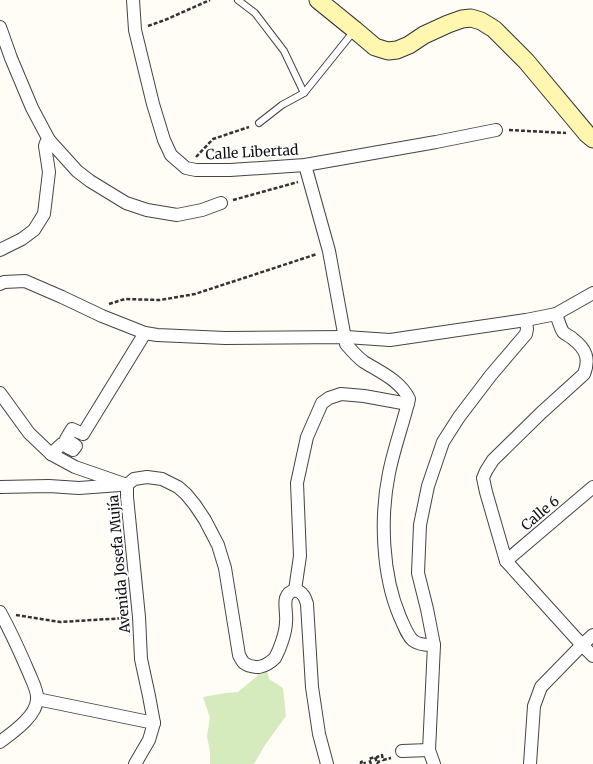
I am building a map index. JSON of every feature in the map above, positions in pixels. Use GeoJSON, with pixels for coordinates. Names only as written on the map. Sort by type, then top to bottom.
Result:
{"type":"FeatureCollection","features":[{"type":"Feature","properties":{"kind":"main road"},"geometry":{"type":"LineString","coordinates":[[318,0],[375,47],[388,51],[398,50],[424,35],[462,19],[472,18],[481,21],[494,29],[526,61],[590,136]]}},
{"type":"Feature","properties":{"kind":"street","name":"Calle Libertad"},"geometry":{"type":"LineString","coordinates":[[133,0],[135,30],[153,104],[164,140],[171,155],[186,168],[196,170],[230,170],[305,165],[496,130]]}},
{"type":"Feature","properties":{"kind":"street"},"geometry":{"type":"LineString","coordinates":[[0,27],[32,108],[49,140],[76,171],[95,185],[126,203],[147,210],[177,214],[202,210],[221,204]]}},
{"type":"Feature","properties":{"kind":"street"},"geometry":{"type":"LineString","coordinates":[[0,250],[22,239],[34,230],[44,214],[49,172],[45,146],[49,140]]}},
{"type":"Feature","properties":{"kind":"street"},"geometry":{"type":"LineString","coordinates":[[305,165],[310,178],[329,251],[346,337],[346,344],[354,354],[364,362],[379,370],[398,384],[406,392],[409,399],[389,473],[384,516],[385,556],[396,608],[411,639],[424,645],[434,645]]}},
{"type":"Feature","properties":{"kind":"street"},"geometry":{"type":"LineString","coordinates":[[0,284],[4,282],[25,281],[102,316],[145,333],[157,335],[225,338],[346,337],[390,340],[526,320],[556,314],[593,293]]}},
{"type":"Feature","properties":{"kind":"street"},"geometry":{"type":"LineString","coordinates":[[556,314],[563,331],[574,339],[585,353],[587,367],[584,374],[492,460],[483,478],[506,561],[593,656]]}},
{"type":"Feature","properties":{"kind":"street"},"geometry":{"type":"LineString","coordinates":[[434,764],[429,750],[434,645],[418,573],[420,525],[428,486],[443,442],[459,417],[491,375],[526,334],[526,320]]}},
{"type":"Feature","properties":{"kind":"street"},"geometry":{"type":"LineString","coordinates":[[51,454],[62,444],[73,450],[76,446],[66,439],[72,429],[83,434],[145,333]]}},
{"type":"Feature","properties":{"kind":"street"},"geometry":{"type":"LineString","coordinates":[[0,393],[29,433],[51,454],[75,467],[127,485]]}},
{"type":"Feature","properties":{"kind":"street"},"geometry":{"type":"LineString","coordinates":[[328,764],[319,734],[312,687],[307,604],[300,592],[295,590],[300,556],[297,483],[307,437],[322,403],[329,398],[341,394],[364,396],[408,404]]}},
{"type":"Feature","properties":{"kind":"street","name":"Avenida Josefa Mujía"},"geometry":{"type":"LineString","coordinates":[[135,764],[149,740],[154,722],[150,696],[140,659],[139,617],[127,485],[134,479],[147,477],[162,479],[178,487],[186,494],[205,520],[218,545],[224,568],[239,655],[244,663],[257,667],[264,665],[274,658],[281,644],[286,623],[286,598],[291,591],[295,590]]}},
{"type":"Feature","properties":{"kind":"street"},"geometry":{"type":"LineString","coordinates":[[0,487],[49,486],[79,488],[127,485]]}},
{"type":"Feature","properties":{"kind":"street","name":"Calle 6"},"geometry":{"type":"LineString","coordinates":[[506,561],[593,487]]}},
{"type":"Feature","properties":{"kind":"street"},"geometry":{"type":"LineString","coordinates":[[0,612],[11,632],[24,662],[35,688],[38,700],[30,716],[21,726],[0,742]]}},
{"type":"Feature","properties":{"kind":"street"},"geometry":{"type":"LineString","coordinates":[[530,764],[534,706],[541,687],[593,635]]}},
{"type":"Feature","properties":{"kind":"street"},"geometry":{"type":"LineString","coordinates":[[38,700],[154,722]]}},
{"type":"Feature","properties":{"kind":"street"},"geometry":{"type":"LineString","coordinates":[[402,751],[429,750]]}},
{"type":"Feature","properties":{"kind":"lane"},"geometry":{"type":"LineString","coordinates":[[238,0],[255,13],[284,51],[304,93]]}},
{"type":"Feature","properties":{"kind":"lane"},"geometry":{"type":"LineString","coordinates":[[259,123],[282,105],[304,93],[355,30]]}},
{"type":"Feature","properties":{"kind":"path"},"geometry":{"type":"LineString","coordinates":[[135,30],[165,20],[210,0]]}},
{"type":"Feature","properties":{"kind":"path"},"geometry":{"type":"LineString","coordinates":[[186,168],[213,139],[259,123]]}},
{"type":"Feature","properties":{"kind":"path"},"geometry":{"type":"LineString","coordinates":[[496,130],[590,136]]}},
{"type":"Feature","properties":{"kind":"path"},"geometry":{"type":"LineString","coordinates":[[221,204],[310,178]]}},
{"type":"Feature","properties":{"kind":"path"},"geometry":{"type":"LineString","coordinates":[[102,316],[110,304],[125,299],[160,300],[195,294],[329,251]]}},
{"type":"Feature","properties":{"kind":"path"},"geometry":{"type":"LineString","coordinates":[[0,612],[60,622],[139,617]]}},
{"type":"Feature","properties":{"kind":"path"},"geometry":{"type":"LineString","coordinates":[[371,764],[369,759],[375,757],[377,763],[379,762],[377,757],[382,755],[383,760],[392,758],[390,753],[396,752],[397,756],[403,755],[402,751]]}},
{"type":"Feature","properties":{"kind":"path"},"geometry":{"type":"LineString","coordinates":[[361,764],[361,762],[364,761],[365,764]]}},
{"type":"Feature","properties":{"kind":"green space"},"geometry":{"type":"Polygon","coordinates":[[[266,666],[269,679],[283,688],[286,716],[265,745],[254,764],[210,764],[210,752],[207,736],[210,718],[203,697],[238,692],[256,677],[266,666]]]}}]}
